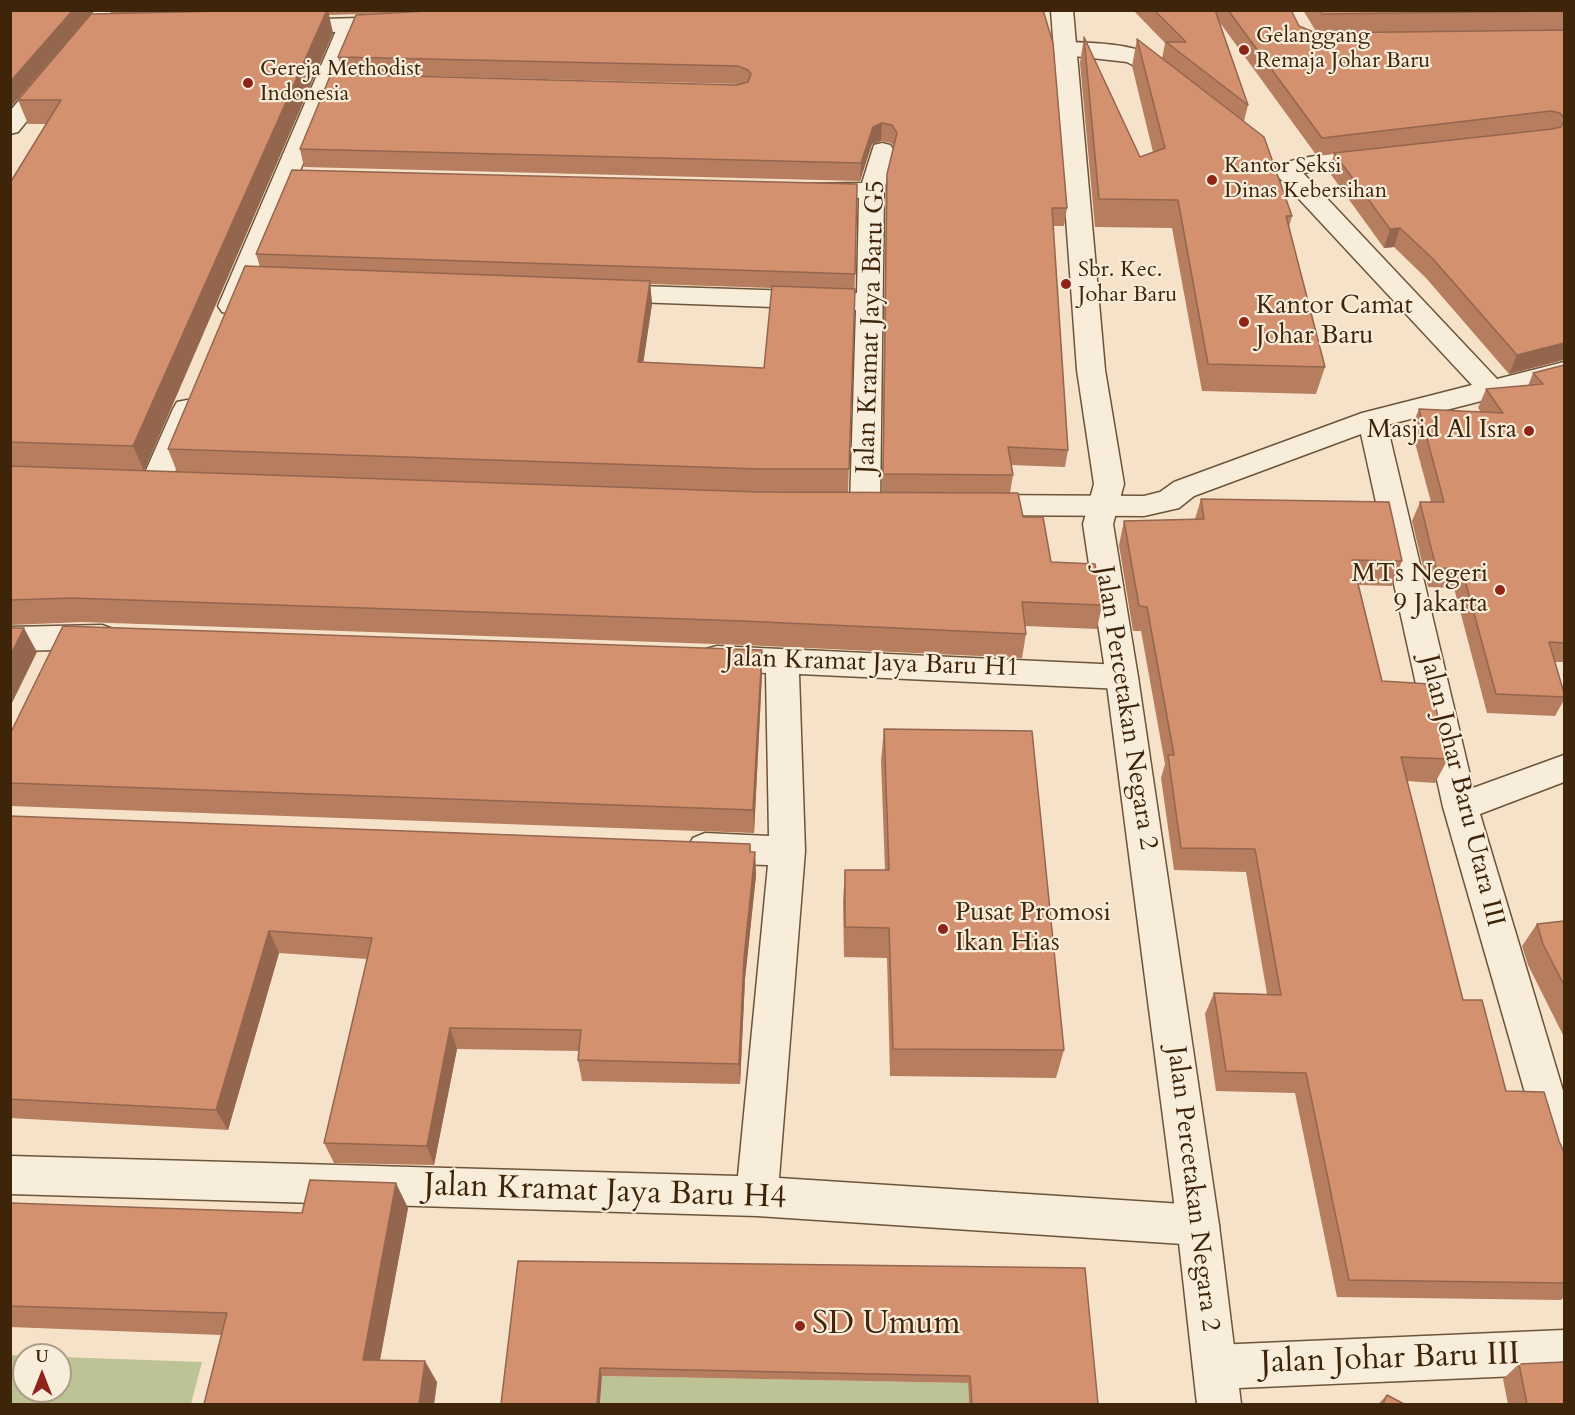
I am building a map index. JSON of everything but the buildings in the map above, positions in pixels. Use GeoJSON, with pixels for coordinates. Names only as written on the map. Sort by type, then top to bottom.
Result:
{"type":"FeatureCollection","features":[{"type":"Feature","properties":{"kind":"street","name":"Jalan Percetakan Negara 2"},"geometry":{"type":"LineString","coordinates":[[1062,10],[1091,370],[1109,484],[1098,524],[1122,677],[1198,1226],[1217,1386]]}},
{"type":"Feature","properties":{"kind":"street"},"geometry":{"type":"LineString","coordinates":[[10,127],[92,28],[111,19]]}},
{"type":"Feature","properties":{"kind":"street"},"geometry":{"type":"LineString","coordinates":[[267,27],[416,24]]}},
{"type":"Feature","properties":{"kind":"street"},"geometry":{"type":"LineString","coordinates":[[219,333],[254,280],[337,82],[349,26]]}},
{"type":"Feature","properties":{"kind":"street"},"geometry":{"type":"LineString","coordinates":[[1064,50],[1113,50],[1141,58],[1163,70],[1185,92]]}},
{"type":"Feature","properties":{"kind":"street","name":"Jalan Kramat Jaya Baru G5"},"geometry":{"type":"LineString","coordinates":[[865,505],[872,191],[882,150]]}},
{"type":"Feature","properties":{"kind":"street"},"geometry":{"type":"LineString","coordinates":[[1399,155],[1302,166],[1276,164],[1303,187],[1491,389]]}},
{"type":"Feature","properties":{"kind":"street"},"geometry":{"type":"LineString","coordinates":[[790,189],[872,191]]}},
{"type":"Feature","properties":{"kind":"street"},"geometry":{"type":"LineString","coordinates":[[588,292],[870,302]]}},
{"type":"Feature","properties":{"kind":"street"},"geometry":{"type":"LineString","coordinates":[[949,505],[1144,506],[1169,501],[1184,489],[1372,420],[1491,389],[1558,380]]}},
{"type":"Feature","properties":{"kind":"street"},"geometry":{"type":"LineString","coordinates":[[156,484],[196,387]]}},
{"type":"Feature","properties":{"kind":"street","name":"Jalan Johar Baru Utara III"},"geometry":{"type":"LineString","coordinates":[[1372,420],[1382,515],[1460,807],[1551,1069],[1564,1159]]}},
{"type":"Feature","properties":{"kind":"street"},"geometry":{"type":"LineString","coordinates":[[1169,501],[1192,511],[1204,511]]}},
{"type":"Feature","properties":{"kind":"street"},"geometry":{"type":"LineString","coordinates":[[48,668],[63,638]]}},
{"type":"Feature","properties":{"kind":"street"},"geometry":{"type":"LineString","coordinates":[[10,639],[130,638]]}},
{"type":"Feature","properties":{"kind":"street","name":"Jalan Kramat Jaya Baru H1"},"geometry":{"type":"LineString","coordinates":[[685,657],[1122,677]]}},
{"type":"Feature","properties":{"kind":"street"},"geometry":{"type":"LineString","coordinates":[[758,1196],[787,851],[782,662]]}},
{"type":"Feature","properties":{"kind":"street"},"geometry":{"type":"LineString","coordinates":[[1460,807],[1564,768]]}},
{"type":"Feature","properties":{"kind":"street"},"geometry":{"type":"LineString","coordinates":[[668,847],[787,851]]}},
{"type":"Feature","properties":{"kind":"street","name":"Jalan Kramat Jaya Baru H4"},"geometry":{"type":"LineString","coordinates":[[10,1175],[758,1196],[1198,1226]]}},
{"type":"Feature","properties":{"kind":"street","name":"Jalan Johar Baru III"},"geometry":{"type":"LineString","coordinates":[[1217,1386],[1564,1352]]}},
{"type":"Feature","properties":{"kind":"green space"},"geometry":{"type":"Polygon","coordinates":[[[11,1355],[12,1403],[72,1403],[72,1357],[202,1362],[191,1404],[11,1404],[11,1355]]]}},
{"type":"Feature","properties":{"kind":"green space"},"geometry":{"type":"Polygon","coordinates":[[[602,1376],[968,1383],[969,1404],[600,1404],[602,1376]]]}},
{"type":"Feature","properties":{"kind":"place","name":"Gelanggang Remaja Johar Baru"},"geometry":{"type":"Point","coordinates":[1244,50]}},
{"type":"Feature","properties":{"kind":"place","name":"Gereja Methodist Indonesia"},"geometry":{"type":"Point","coordinates":[248,83]}},
{"type":"Feature","properties":{"kind":"place","name":"Kantor Seksi Dinas Kebersihan"},"geometry":{"type":"Point","coordinates":[1212,180]}},
{"type":"Feature","properties":{"kind":"place","name":"Sbr. Kec. Johar Baru"},"geometry":{"type":"Point","coordinates":[1066,284]}},
{"type":"Feature","properties":{"kind":"place","name":"Kantor Camat Johar Baru"},"geometry":{"type":"Point","coordinates":[1244,322]}},
{"type":"Feature","properties":{"kind":"place","name":"Masjid Al Isra"},"geometry":{"type":"Point","coordinates":[1529,431]}},
{"type":"Feature","properties":{"kind":"place","name":"MTs Negeri 9 Jakarta"},"geometry":{"type":"Point","coordinates":[1500,590]}},
{"type":"Feature","properties":{"kind":"place","name":"Pusat Promosi Ikan Hias"},"geometry":{"type":"Point","coordinates":[943,929]}},
{"type":"Feature","properties":{"kind":"place","name":"SD Umum"},"geometry":{"type":"Point","coordinates":[800,1326]}}]}
